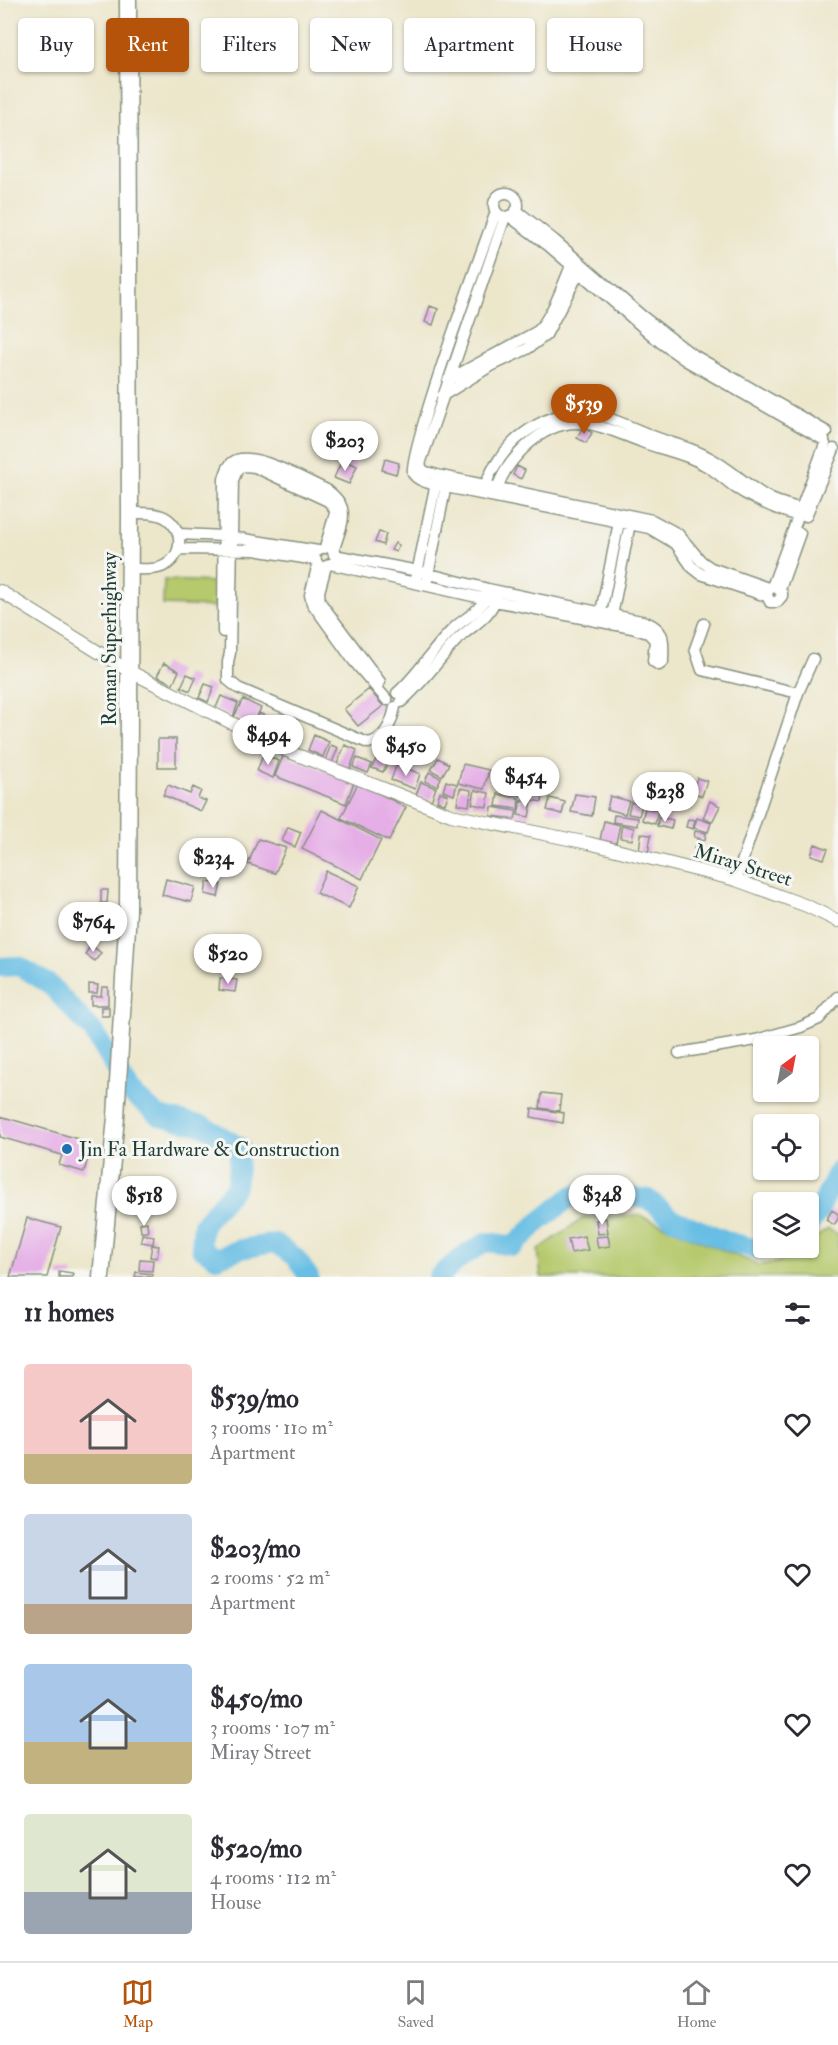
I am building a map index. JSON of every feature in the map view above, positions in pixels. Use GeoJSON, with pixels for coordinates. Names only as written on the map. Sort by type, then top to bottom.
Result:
{"type":"FeatureCollection","features":[{"type":"Feature","properties":{"kind":"main road","name":"Roman Superhighway"},"geometry":{"type":"LineString","coordinates":[[101,1277],[116,1117],[128,910],[130,513],[128,0]]}},
{"type":"Feature","properties":{"kind":"street"},"geometry":{"type":"LineString","coordinates":[[507,214],[577,265],[687,357],[831,441],[824,469],[771,590],[742,584],[709,572],[701,561],[679,541],[625,519],[442,481],[416,465],[428,421],[443,386],[476,285],[507,214]]}},
{"type":"Feature","properties":{"kind":"street"},"geometry":{"type":"LineString","coordinates":[[443,386],[511,352],[548,325],[577,265]]}},
{"type":"Feature","properties":{"kind":"street"},"geometry":{"type":"LineString","coordinates":[[443,386],[487,364]]}},
{"type":"Feature","properties":{"kind":"street"},"geometry":{"type":"LineString","coordinates":[[491,491],[517,454],[547,426],[571,417],[584,422],[611,423],[704,459],[769,502],[800,513]]}},
{"type":"Feature","properties":{"kind":"street"},"geometry":{"type":"LineString","coordinates":[[791,546],[800,513],[831,441]]}},
{"type":"Feature","properties":{"kind":"street"},"geometry":{"type":"LineString","coordinates":[[394,699],[356,658],[314,597],[325,557],[344,513],[325,489],[284,475],[257,459],[245,462],[233,461],[224,479],[229,498],[227,629],[230,653],[228,680],[238,688],[360,742],[373,742],[382,736],[393,717],[394,699],[445,638],[466,625],[492,595]]}},
{"type":"Feature","properties":{"kind":"street"},"geometry":{"type":"LineString","coordinates":[[426,586],[423,573],[442,481]]}},
{"type":"Feature","properties":{"kind":"street"},"geometry":{"type":"LineString","coordinates":[[130,513],[155,513],[173,524],[179,534],[179,549],[174,560],[158,568],[130,569]]}},
{"type":"Feature","properties":{"kind":"street"},"geometry":{"type":"LineString","coordinates":[[606,618],[611,589],[613,550],[625,519]]}},
{"type":"Feature","properties":{"kind":"street"},"geometry":{"type":"LineString","coordinates":[[611,589],[625,552],[625,519]]}},
{"type":"Feature","properties":{"kind":"street"},"geometry":{"type":"LineString","coordinates":[[179,534],[229,537],[325,557],[423,573],[492,595]]}},
{"type":"Feature","properties":{"kind":"street"},"geometry":{"type":"LineString","coordinates":[[198,534],[198,549]]}},
{"type":"Feature","properties":{"kind":"street"},"geometry":{"type":"LineString","coordinates":[[179,549],[265,551],[325,557],[414,584],[492,595],[606,618],[646,622],[657,627],[662,633],[661,664],[653,661],[655,640],[653,637],[606,618]]}},
{"type":"Feature","properties":{"kind":"street"},"geometry":{"type":"LineString","coordinates":[[613,550],[625,552]]}},
{"type":"Feature","properties":{"kind":"street"},"geometry":{"type":"LineString","coordinates":[[414,584],[423,573]]}},
{"type":"Feature","properties":{"kind":"street","name":"Miray Street"},"geometry":{"type":"LineString","coordinates":[[0,591],[129,671],[287,751],[451,815],[588,843],[736,880],[807,906],[838,921]]}},
{"type":"Feature","properties":{"kind":"street"},"geometry":{"type":"LineString","coordinates":[[704,624],[695,649],[702,670],[798,693]]}},
{"type":"Feature","properties":{"kind":"street"},"geometry":{"type":"LineString","coordinates":[[736,880],[798,693],[813,659]]}},
{"type":"Feature","properties":{"kind":"street"},"geometry":{"type":"LineString","coordinates":[[679,1053],[756,1040],[801,1027],[819,1019],[838,997]]}},
{"type":"Feature","properties":{"kind":"green space"},"geometry":{"type":"Polygon","coordinates":[[[164,580],[216,582],[215,607],[163,605],[164,580]]]}},
{"type":"Feature","properties":{"kind":"green space"},"geometry":{"type":"Polygon","coordinates":[[[639,1215],[759,1265],[779,1262],[785,1258],[819,1258],[819,1235],[828,1229],[838,1234],[838,1277],[541,1277],[538,1250],[585,1217],[639,1215]]]}},
{"type":"Feature","properties":{"kind":"building"},"geometry":{"type":"Polygon","coordinates":[[[430,306],[438,309],[433,325],[425,322],[430,306]]]}},
{"type":"Feature","properties":{"kind":"building"},"geometry":{"type":"Polygon","coordinates":[[[583,427],[592,433],[586,443],[577,438],[583,427]]]}},
{"type":"Feature","properties":{"kind":"building"},"geometry":{"type":"Polygon","coordinates":[[[385,459],[399,463],[396,474],[382,470],[385,459]]]}},
{"type":"Feature","properties":{"kind":"building"},"geometry":{"type":"Polygon","coordinates":[[[342,460],[357,466],[349,484],[334,478],[342,460]]]}},
{"type":"Feature","properties":{"kind":"building"},"geometry":{"type":"Polygon","coordinates":[[[517,466],[525,470],[521,479],[513,475],[517,466]]]}},
{"type":"Feature","properties":{"kind":"building"},"geometry":{"type":"Polygon","coordinates":[[[379,532],[386,534],[383,545],[375,542],[379,532]]]}},
{"type":"Feature","properties":{"kind":"building"},"geometry":{"type":"Polygon","coordinates":[[[395,543],[399,545],[396,552],[391,550],[395,543]]]}},
{"type":"Feature","properties":{"kind":"building"},"geometry":{"type":"Polygon","coordinates":[[[164,663],[179,671],[173,684],[157,676],[164,663]]]}},
{"type":"Feature","properties":{"kind":"building"},"geometry":{"type":"Polygon","coordinates":[[[187,674],[196,678],[190,691],[181,687],[187,674]]]}},
{"type":"Feature","properties":{"kind":"building"},"geometry":{"type":"Polygon","coordinates":[[[205,684],[214,687],[208,702],[199,698],[205,684]]]}},
{"type":"Feature","properties":{"kind":"building"},"geometry":{"type":"Polygon","coordinates":[[[369,689],[383,706],[358,726],[344,709],[369,689]]]}},
{"type":"Feature","properties":{"kind":"building"},"geometry":{"type":"Polygon","coordinates":[[[221,696],[238,703],[233,717],[215,710],[221,696]]]}},
{"type":"Feature","properties":{"kind":"building"},"geometry":{"type":"Polygon","coordinates":[[[243,699],[261,708],[252,726],[234,717],[243,699]]]}},
{"type":"Feature","properties":{"kind":"building"},"geometry":{"type":"Polygon","coordinates":[[[259,713],[276,721],[270,734],[254,726],[259,713]]]}},
{"type":"Feature","properties":{"kind":"building"},"geometry":{"type":"Polygon","coordinates":[[[314,735],[329,742],[323,757],[308,750],[314,735]]]}},
{"type":"Feature","properties":{"kind":"building"},"geometry":{"type":"Polygon","coordinates":[[[158,739],[176,739],[176,767],[158,767],[158,739]]]}},
{"type":"Feature","properties":{"kind":"building"},"geometry":{"type":"Polygon","coordinates":[[[331,745],[338,748],[332,763],[325,760],[331,745]]]}},
{"type":"Feature","properties":{"kind":"building"},"geometry":{"type":"Polygon","coordinates":[[[345,745],[357,750],[350,769],[337,764],[345,745]]]}},
{"type":"Feature","properties":{"kind":"building"},"geometry":{"type":"Polygon","coordinates":[[[284,754],[354,782],[346,804],[275,776],[284,754]]]}},
{"type":"Feature","properties":{"kind":"building"},"geometry":{"type":"Polygon","coordinates":[[[263,755],[279,761],[273,778],[257,771],[263,755]]]}},
{"type":"Feature","properties":{"kind":"building"},"geometry":{"type":"Polygon","coordinates":[[[377,757],[388,761],[383,772],[372,768],[377,757]]]}},
{"type":"Feature","properties":{"kind":"building"},"geometry":{"type":"Polygon","coordinates":[[[357,758],[372,764],[368,773],[353,767],[357,758]]]}},
{"type":"Feature","properties":{"kind":"building"},"geometry":{"type":"Polygon","coordinates":[[[438,758],[449,764],[442,776],[431,770],[438,758]]]}},
{"type":"Feature","properties":{"kind":"building"},"geometry":{"type":"Polygon","coordinates":[[[397,764],[420,774],[415,789],[391,780],[397,764]]]}},
{"type":"Feature","properties":{"kind":"building"},"geometry":{"type":"Polygon","coordinates":[[[463,764],[489,770],[484,789],[458,783],[463,764]]]}},
{"type":"Feature","properties":{"kind":"building"},"geometry":{"type":"Polygon","coordinates":[[[429,772],[441,778],[437,786],[425,781],[429,772]]]}},
{"type":"Feature","properties":{"kind":"building"},"geometry":{"type":"Polygon","coordinates":[[[505,776],[519,777],[517,795],[503,793],[505,776]]]}},
{"type":"Feature","properties":{"kind":"building"},"geometry":{"type":"Polygon","coordinates":[[[697,778],[707,781],[702,796],[692,792],[697,778]]]}},
{"type":"Feature","properties":{"kind":"building"},"geometry":{"type":"Polygon","coordinates":[[[446,781],[457,784],[454,795],[443,791],[446,781]]]}},
{"type":"Feature","properties":{"kind":"building"},"geometry":{"type":"Polygon","coordinates":[[[522,781],[531,782],[529,796],[520,795],[522,781]]]}},
{"type":"Feature","properties":{"kind":"building"},"geometry":{"type":"Polygon","coordinates":[[[421,782],[436,788],[431,801],[416,795],[421,782]]]}},
{"type":"Feature","properties":{"kind":"building"},"geometry":{"type":"Polygon","coordinates":[[[358,783],[406,807],[389,841],[341,818],[358,783]]]}},
{"type":"Feature","properties":{"kind":"building"},"geometry":{"type":"Polygon","coordinates":[[[533,784],[544,785],[542,802],[531,800],[533,784]]]}},
{"type":"Feature","properties":{"kind":"building"},"geometry":{"type":"Polygon","coordinates":[[[168,785],[190,794],[193,787],[201,791],[198,798],[206,801],[201,811],[163,795],[168,785]]]}},
{"type":"Feature","properties":{"kind":"building"},"geometry":{"type":"Polygon","coordinates":[[[460,788],[471,790],[469,806],[457,804],[460,788]]]}},
{"type":"Feature","properties":{"kind":"building"},"geometry":{"type":"Polygon","coordinates":[[[475,790],[489,793],[487,807],[472,804],[475,790]]]}},
{"type":"Feature","properties":{"kind":"building"},"geometry":{"type":"Polygon","coordinates":[[[440,792],[448,795],[445,804],[437,801],[440,792]]]}},
{"type":"Feature","properties":{"kind":"building"},"geometry":{"type":"Polygon","coordinates":[[[498,794],[519,798],[518,809],[496,806],[498,794]]]}},
{"type":"Feature","properties":{"kind":"building"},"geometry":{"type":"Polygon","coordinates":[[[575,794],[595,797],[592,816],[571,812],[575,794]]]}},
{"type":"Feature","properties":{"kind":"building"},"geometry":{"type":"Polygon","coordinates":[[[610,796],[629,801],[625,814],[607,809],[610,796]]]}},
{"type":"Feature","properties":{"kind":"building"},"geometry":{"type":"Polygon","coordinates":[[[550,798],[565,802],[562,814],[547,810],[550,798]]]}},
{"type":"Feature","properties":{"kind":"building"},"geometry":{"type":"Polygon","coordinates":[[[521,800],[532,802],[529,817],[518,815],[521,800]]]}},
{"type":"Feature","properties":{"kind":"building"},"geometry":{"type":"Polygon","coordinates":[[[710,801],[720,806],[712,822],[703,818],[710,801]]]}},
{"type":"Feature","properties":{"kind":"building"},"geometry":{"type":"Polygon","coordinates":[[[631,802],[642,805],[639,816],[628,814],[631,802]]]}},
{"type":"Feature","properties":{"kind":"building"},"geometry":{"type":"Polygon","coordinates":[[[492,807],[517,811],[515,819],[491,816],[492,807]]]}},
{"type":"Feature","properties":{"kind":"building"},"geometry":{"type":"Polygon","coordinates":[[[645,808],[658,811],[655,824],[642,820],[645,808]]]}},
{"type":"Feature","properties":{"kind":"building"},"geometry":{"type":"Polygon","coordinates":[[[322,810],[381,840],[362,879],[302,849],[322,810]]]}},
{"type":"Feature","properties":{"kind":"building"},"geometry":{"type":"Polygon","coordinates":[[[614,815],[638,818],[637,826],[613,822],[614,815]]]}},
{"type":"Feature","properties":{"kind":"building"},"geometry":{"type":"Polygon","coordinates":[[[659,817],[673,820],[671,829],[657,826],[659,817]]]}},
{"type":"Feature","properties":{"kind":"building"},"geometry":{"type":"Polygon","coordinates":[[[697,818],[711,823],[708,832],[694,828],[697,818]]]}},
{"type":"Feature","properties":{"kind":"building"},"geometry":{"type":"Polygon","coordinates":[[[688,819],[695,820],[693,829],[686,827],[688,819]]]}},
{"type":"Feature","properties":{"kind":"building"},"geometry":{"type":"Polygon","coordinates":[[[604,821],[620,825],[616,843],[600,840],[604,821]]]}},
{"type":"Feature","properties":{"kind":"building"},"geometry":{"type":"Polygon","coordinates":[[[622,825],[634,828],[632,840],[620,838],[622,825]]]}},
{"type":"Feature","properties":{"kind":"building"},"geometry":{"type":"Polygon","coordinates":[[[288,827],[301,832],[295,847],[282,841],[288,827]]]}},
{"type":"Feature","properties":{"kind":"building"},"geometry":{"type":"Polygon","coordinates":[[[695,831],[706,833],[705,840],[694,837],[695,831]]]}},
{"type":"Feature","properties":{"kind":"building"},"geometry":{"type":"Polygon","coordinates":[[[641,834],[651,835],[648,854],[639,852],[641,834]]]}},
{"type":"Feature","properties":{"kind":"building"},"geometry":{"type":"Polygon","coordinates":[[[258,839],[286,848],[275,873],[248,864],[258,839]]]}},
{"type":"Feature","properties":{"kind":"building"},"geometry":{"type":"Polygon","coordinates":[[[697,840],[703,842],[701,851],[694,849],[697,840]]]}},
{"type":"Feature","properties":{"kind":"building"},"geometry":{"type":"Polygon","coordinates":[[[815,844],[828,849],[824,859],[811,855],[815,844]]]}},
{"type":"Feature","properties":{"kind":"building"},"geometry":{"type":"Polygon","coordinates":[[[326,871],[359,886],[349,908],[316,893],[326,871]]]}},
{"type":"Feature","properties":{"kind":"building"},"geometry":{"type":"Polygon","coordinates":[[[166,879],[195,887],[191,902],[162,895],[166,879]]]}},
{"type":"Feature","properties":{"kind":"building"},"geometry":{"type":"Polygon","coordinates":[[[207,882],[221,884],[218,897],[205,894],[207,882]]]}},
{"type":"Feature","properties":{"kind":"building"},"geometry":{"type":"Polygon","coordinates":[[[101,890],[108,890],[107,903],[101,903],[101,890]]]}},
{"type":"Feature","properties":{"kind":"building"},"geometry":{"type":"Polygon","coordinates":[[[91,945],[101,953],[95,961],[85,954],[91,945]]]}},
{"type":"Feature","properties":{"kind":"building"},"geometry":{"type":"Polygon","coordinates":[[[220,978],[237,980],[235,992],[219,990],[220,978]]]}},
{"type":"Feature","properties":{"kind":"building"},"geometry":{"type":"Polygon","coordinates":[[[89,984],[98,985],[97,993],[89,993],[89,984]]]}},
{"type":"Feature","properties":{"kind":"building"},"geometry":{"type":"Polygon","coordinates":[[[102,987],[108,987],[108,1005],[91,1005],[91,996],[101,996],[102,987]]]}},
{"type":"Feature","properties":{"kind":"building"},"geometry":{"type":"Polygon","coordinates":[[[101,1007],[109,1007],[109,1016],[101,1016],[101,1007]]]}},
{"type":"Feature","properties":{"kind":"building"},"geometry":{"type":"Polygon","coordinates":[[[542,1093],[561,1095],[559,1111],[540,1108],[542,1093]]]}},
{"type":"Feature","properties":{"kind":"building"},"geometry":{"type":"Polygon","coordinates":[[[532,1108],[564,1113],[563,1123],[531,1117],[532,1108]]]}},
{"type":"Feature","properties":{"kind":"building","name":"Jin Fa Hardware & Construction"},"geometry":{"type":"Polygon","coordinates":[[[0,1116],[92,1143],[84,1172],[59,1165],[62,1155],[0,1137],[0,1116]]]}},
{"type":"Feature","properties":{"kind":"building"},"geometry":{"type":"Polygon","coordinates":[[[832,1210],[838,1214],[834,1225],[826,1220],[832,1210]]]}},
{"type":"Feature","properties":{"kind":"building"},"geometry":{"type":"Polygon","coordinates":[[[27,1218],[61,1227],[47,1277],[10,1277],[27,1218]]]}},
{"type":"Feature","properties":{"kind":"building"},"geometry":{"type":"Polygon","coordinates":[[[606,1218],[608,1233],[598,1234],[596,1220],[606,1218]]]}},
{"type":"Feature","properties":{"kind":"building"},"geometry":{"type":"Polygon","coordinates":[[[147,1222],[148,1232],[141,1232],[140,1223],[147,1222]]]}},
{"type":"Feature","properties":{"kind":"building"},"geometry":{"type":"Polygon","coordinates":[[[142,1234],[154,1236],[153,1244],[141,1242],[142,1234]]]}},
{"type":"Feature","properties":{"kind":"building"},"geometry":{"type":"Polygon","coordinates":[[[584,1236],[588,1250],[571,1253],[568,1239],[584,1236]]]}},
{"type":"Feature","properties":{"kind":"building"},"geometry":{"type":"Polygon","coordinates":[[[608,1236],[610,1246],[598,1248],[596,1237],[608,1236]]]}},
{"type":"Feature","properties":{"kind":"building"},"geometry":{"type":"Polygon","coordinates":[[[152,1245],[159,1246],[157,1258],[150,1257],[152,1245]]]}},
{"type":"Feature","properties":{"kind":"building"},"geometry":{"type":"Polygon","coordinates":[[[140,1259],[153,1260],[152,1271],[139,1270],[140,1259]]]}},
{"type":"Feature","properties":{"kind":"building"},"geometry":{"type":"Polygon","coordinates":[[[59,1271],[73,1273],[72,1277],[59,1277],[59,1271]]]}},
{"type":"Feature","properties":{"kind":"building"},"geometry":{"type":"Polygon","coordinates":[[[136,1272],[152,1274],[152,1277],[135,1277],[136,1272]]]}},
{"type":"Feature","properties":{"kind":"waterway"},"geometry":{"type":"LineString","coordinates":[[0,967],[19,966],[49,984],[93,1031],[130,1092],[159,1116],[204,1126],[240,1147],[236,1186],[203,1224],[201,1248],[216,1258],[241,1249],[275,1243],[295,1257],[309,1277]]}},
{"type":"Feature","properties":{"kind":"waterway"},"geometry":{"type":"LineString","coordinates":[[819,1211],[838,1171]]}},
{"type":"Feature","properties":{"kind":"waterway"},"geometry":{"type":"LineString","coordinates":[[438,1277],[463,1256],[487,1242],[514,1246],[535,1225],[573,1195],[611,1195],[648,1199],[673,1219],[733,1243],[753,1248]]}},
{"type":"Feature","properties":{"kind":"place","name":"Jin Fa Hardware & Construction"},"geometry":{"type":"Point","coordinates":[67,1149]}}]}
